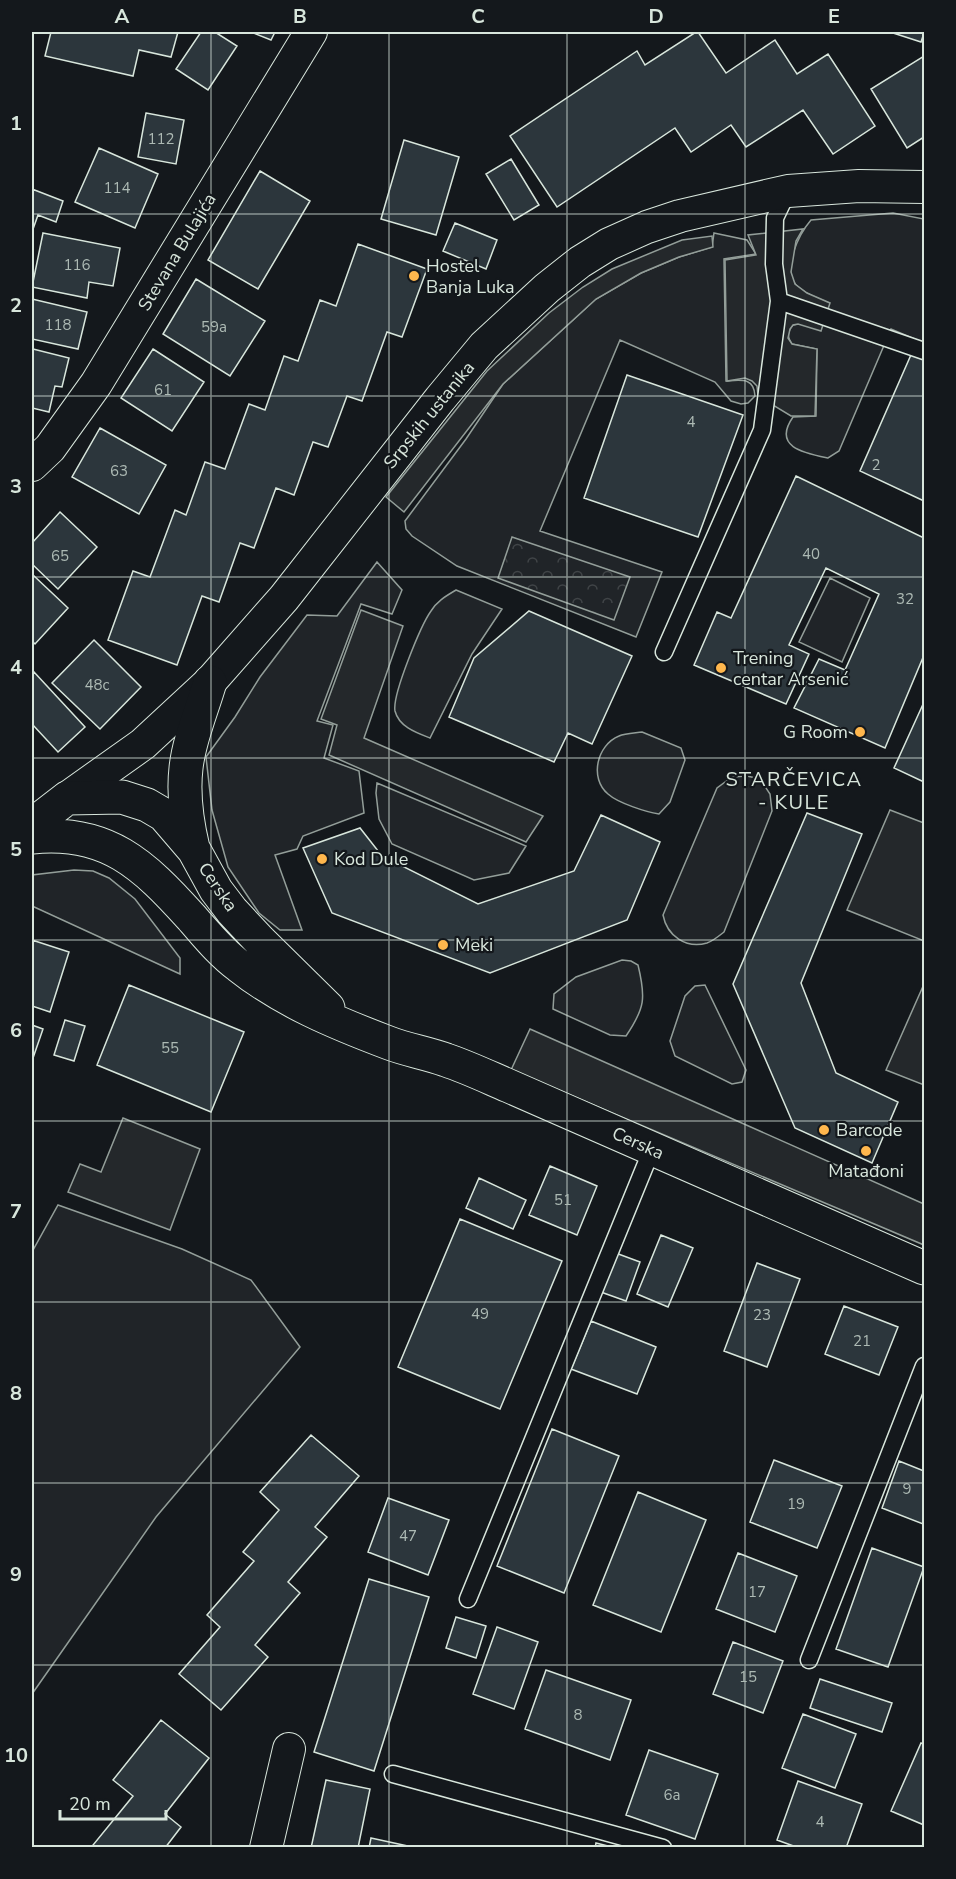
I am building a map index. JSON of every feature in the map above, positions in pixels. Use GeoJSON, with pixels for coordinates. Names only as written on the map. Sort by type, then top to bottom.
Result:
{"type":"FeatureCollection","features":[{"type":"Feature","properties":{"kind":"street","name":"Stevana Bulajića"},"geometry":{"type":"LineString","coordinates":[[32,465],[50,448],[96,384],[311,32]]}},
{"type":"Feature","properties":{"kind":"street","name":"Srpskih ustanika"},"geometry":{"type":"LineString","coordinates":[[32,825],[143,744],[210,682],[284,598],[484,346],[547,288],[600,250],[647,227],[680,216],[788,191],[859,186],[924,187]]}},
{"type":"Feature","properties":{"kind":"street"},"geometry":{"type":"LineString","coordinates":[[194,850],[186,814],[186,770],[190,747],[210,682]]}},
{"type":"Feature","properties":{"kind":"street","name":"Cerska"},"geometry":{"type":"LineString","coordinates":[[67,798],[122,797],[147,805],[164,815],[194,850],[216,890],[232,911],[347,1026]]}},
{"type":"Feature","properties":{"kind":"street","name":"Cerska"},"geometry":{"type":"LineString","coordinates":[[32,837],[66,838],[94,843],[111,848],[131,859],[154,878],[222,953],[239,967],[295,1003],[390,1044],[446,1060],[924,1268]]}},
{"type":"Feature","properties":{"kind":"street"},"geometry":{"type":"LineString","coordinates":[[267,1848],[290,1749]]}},
{"type":"Feature","properties":{"kind":"lane"},"geometry":{"type":"LineString","coordinates":[[664,652],[762,430],[779,301],[774,264],[774,226],[775,218],[788,191]]}},
{"type":"Feature","properties":{"kind":"lane"},"geometry":{"type":"LineString","coordinates":[[779,301],[924,351]]}},
{"type":"Feature","properties":{"kind":"lane"},"geometry":{"type":"LineString","coordinates":[[468,1599],[651,1149]]}},
{"type":"Feature","properties":{"kind":"lane"},"geometry":{"type":"LineString","coordinates":[[808,1660],[924,1366]]}},
{"type":"Feature","properties":{"kind":"lane"},"geometry":{"type":"LineString","coordinates":[[393,1774],[663,1848]]}},
{"type":"Feature","properties":{"kind":"green space"},"geometry":{"type":"Polygon","coordinates":[[[893,213],[924,219],[924,343],[891,329],[839,451],[828,458],[809,454],[794,447],[786,435],[787,427],[793,417],[816,416],[817,349],[792,344],[789,332],[793,325],[829,303],[803,291],[792,278],[791,261],[797,242],[811,220],[893,213]]]}},
{"type":"Feature","properties":{"kind":"green space"},"geometry":{"type":"Polygon","coordinates":[[[714,233],[747,240],[756,254],[724,259],[726,381],[746,381],[752,386],[755,396],[748,403],[741,404],[731,401],[715,382],[620,340],[540,531],[662,572],[636,637],[457,566],[412,536],[406,529],[405,521],[466,439],[503,384],[596,299],[641,273],[679,257],[712,247],[714,233]]]}},
{"type":"Feature","properties":{"kind":"green space"},"geometry":{"type":"Polygon","coordinates":[[[512,537],[630,577],[614,620],[498,578],[512,537]]]}},
{"type":"Feature","properties":{"kind":"green space"},"geometry":{"type":"Polygon","coordinates":[[[377,562],[402,590],[392,614],[361,604],[317,721],[333,725],[324,758],[359,771],[364,813],[303,836],[297,849],[275,855],[302,930],[280,930],[259,913],[228,867],[212,810],[206,757],[260,677],[307,615],[337,616],[377,562]]]}},
{"type":"Feature","properties":{"kind":"green space"},"geometry":{"type":"Polygon","coordinates":[[[830,578],[870,598],[842,662],[799,642],[830,578]]]}},
{"type":"Feature","properties":{"kind":"green space"},"geometry":{"type":"Polygon","coordinates":[[[456,590],[502,609],[472,654],[430,738],[409,729],[400,721],[395,711],[395,703],[408,660],[426,619],[433,607],[456,590]]]}},
{"type":"Feature","properties":{"kind":"green space"},"geometry":{"type":"Polygon","coordinates":[[[642,732],[681,748],[685,760],[670,802],[659,814],[618,801],[602,787],[597,771],[601,754],[611,740],[621,735],[642,732]]]}},
{"type":"Feature","properties":{"kind":"green space"},"geometry":{"type":"Polygon","coordinates":[[[747,776],[760,779],[770,794],[772,811],[724,932],[707,943],[685,942],[673,935],[663,915],[717,788],[732,777],[747,776]]]}},
{"type":"Feature","properties":{"kind":"green space"},"geometry":{"type":"Polygon","coordinates":[[[377,783],[526,846],[509,873],[474,880],[392,844],[379,819],[377,783]]]}},
{"type":"Feature","properties":{"kind":"green space"},"geometry":{"type":"Polygon","coordinates":[[[74,870],[93,871],[109,878],[135,899],[180,958],[180,974],[32,906],[32,875],[74,870]]]}},
{"type":"Feature","properties":{"kind":"green space"},"geometry":{"type":"Polygon","coordinates":[[[622,960],[638,965],[643,995],[637,1018],[626,1036],[610,1035],[553,1009],[554,994],[576,977],[622,960]]]}},
{"type":"Feature","properties":{"kind":"green space"},"geometry":{"type":"Polygon","coordinates":[[[705,985],[746,1070],[742,1082],[732,1084],[675,1056],[670,1041],[685,996],[695,986],[705,985]]]}},
{"type":"Feature","properties":{"kind":"green space"},"geometry":{"type":"Polygon","coordinates":[[[58,1205],[182,1249],[251,1280],[300,1347],[156,1517],[32,1694],[32,1252],[58,1205]]]}},
{"type":"Feature","properties":{"kind":"shaded area"},"geometry":{"type":"Polygon","coordinates":[[[803,229],[796,241],[791,272],[795,284],[807,293],[830,303],[821,331],[798,324],[793,325],[790,329],[788,338],[792,344],[817,349],[815,416],[791,416],[758,396],[757,386],[752,381],[745,378],[727,381],[725,260],[756,255],[748,235],[803,229]]]}},
{"type":"Feature","properties":{"kind":"shaded area"},"geometry":{"type":"Polygon","coordinates":[[[712,236],[713,247],[679,257],[641,273],[596,299],[503,384],[404,512],[386,497],[487,371],[549,313],[583,287],[612,269],[682,240],[712,236]]]}},
{"type":"Feature","properties":{"kind":"shaded area"},"geometry":{"type":"Polygon","coordinates":[[[361,610],[403,626],[364,738],[543,816],[526,842],[329,755],[337,725],[321,719],[361,610]]]}},
{"type":"Feature","properties":{"kind":"shaded area"},"geometry":{"type":"Polygon","coordinates":[[[890,810],[924,823],[924,941],[847,910],[890,810]]]}},
{"type":"Feature","properties":{"kind":"shaded area"},"geometry":{"type":"Polygon","coordinates":[[[924,984],[924,1085],[886,1070],[924,984]]]}},
{"type":"Feature","properties":{"kind":"shaded area"},"geometry":{"type":"Polygon","coordinates":[[[530,1029],[924,1204],[924,1245],[511,1070],[530,1029]]]}},
{"type":"Feature","properties":{"kind":"shaded area"},"geometry":{"type":"Polygon","coordinates":[[[123,1118],[200,1149],[170,1230],[68,1192],[80,1164],[101,1172],[123,1118]]]}},
{"type":"Feature","properties":{"kind":"building"},"geometry":{"type":"Polygon","coordinates":[[[51,32],[178,32],[171,57],[139,50],[133,76],[45,56],[51,32]]]}},
{"type":"Feature","properties":{"kind":"building"},"geometry":{"type":"Polygon","coordinates":[[[201,32],[215,32],[237,46],[208,90],[176,69],[201,32]]]}},
{"type":"Feature","properties":{"kind":"building"},"geometry":{"type":"Polygon","coordinates":[[[251,32],[275,32],[271,40],[251,32]]]}},
{"type":"Feature","properties":{"kind":"building"},"geometry":{"type":"Polygon","coordinates":[[[696,32],[726,73],[775,40],[797,74],[828,54],[875,126],[833,154],[803,110],[746,147],[731,125],[691,152],[675,128],[557,207],[510,136],[637,51],[645,65],[696,32]]]}},
{"type":"Feature","properties":{"kind":"building"},"geometry":{"type":"Polygon","coordinates":[[[890,32],[924,32],[924,33],[921,42],[890,32]]]}},
{"type":"Feature","properties":{"kind":"building"},"geometry":{"type":"Polygon","coordinates":[[[924,56],[924,137],[907,148],[871,89],[924,56]]]}},
{"type":"Feature","properties":{"kind":"building"},"geometry":{"type":"Polygon","coordinates":[[[146,113],[184,120],[176,164],[138,157],[146,113]]]}},
{"type":"Feature","properties":{"kind":"building"},"geometry":{"type":"Polygon","coordinates":[[[404,140],[459,157],[436,235],[381,219],[404,140]]]}},
{"type":"Feature","properties":{"kind":"building"},"geometry":{"type":"Polygon","coordinates":[[[99,148],[158,174],[135,228],[75,202],[99,148]]]}},
{"type":"Feature","properties":{"kind":"building"},"geometry":{"type":"Polygon","coordinates":[[[511,159],[539,205],[514,220],[486,174],[511,159]]]}},
{"type":"Feature","properties":{"kind":"building"},"geometry":{"type":"Polygon","coordinates":[[[260,171],[310,201],[258,289],[208,260],[260,171]]]}},
{"type":"Feature","properties":{"kind":"building"},"geometry":{"type":"Polygon","coordinates":[[[32,189],[63,201],[56,222],[38,215],[32,232],[32,189]]]}},
{"type":"Feature","properties":{"kind":"building"},"geometry":{"type":"Polygon","coordinates":[[[455,223],[497,240],[486,269],[443,251],[455,223]]]}},
{"type":"Feature","properties":{"kind":"building"},"geometry":{"type":"Polygon","coordinates":[[[43,233],[120,248],[113,286],[89,282],[87,298],[32,287],[43,233]]]}},
{"type":"Feature","properties":{"kind":"building"},"geometry":{"type":"Polygon","coordinates":[[[358,244],[427,269],[402,337],[387,332],[362,401],[347,396],[328,447],[313,442],[294,495],[276,488],[254,548],[240,543],[219,602],[202,596],[177,665],[108,640],[133,571],[150,577],[175,510],[186,515],[205,462],[225,469],[249,404],[265,410],[284,356],[298,361],[320,300],[336,306],[358,244]]]}},
{"type":"Feature","properties":{"kind":"building"},"geometry":{"type":"Polygon","coordinates":[[[196,279],[265,321],[230,376],[163,334],[196,279]]]}},
{"type":"Feature","properties":{"kind":"building"},"geometry":{"type":"Polygon","coordinates":[[[32,299],[87,312],[78,349],[32,339],[32,299]]]}},
{"type":"Feature","properties":{"kind":"building"},"geometry":{"type":"Polygon","coordinates":[[[914,348],[924,352],[924,501],[860,471],[914,348]]]}},
{"type":"Feature","properties":{"kind":"building"},"geometry":{"type":"Polygon","coordinates":[[[33,349],[69,358],[62,387],[55,386],[49,412],[32,408],[33,349]]]}},
{"type":"Feature","properties":{"kind":"building"},"geometry":{"type":"Polygon","coordinates":[[[153,349],[204,382],[172,431],[121,398],[153,349]]]}},
{"type":"Feature","properties":{"kind":"building"},"geometry":{"type":"Polygon","coordinates":[[[627,375],[743,415],[698,537],[584,498],[627,375]]]}},
{"type":"Feature","properties":{"kind":"building"},"geometry":{"type":"Polygon","coordinates":[[[100,428],[166,465],[139,514],[72,477],[100,428]]]}},
{"type":"Feature","properties":{"kind":"building"},"geometry":{"type":"Polygon","coordinates":[[[796,476],[924,538],[924,655],[885,748],[794,708],[819,659],[845,670],[879,594],[826,568],[789,645],[809,654],[786,704],[694,665],[717,612],[731,618],[796,476]]]}},
{"type":"Feature","properties":{"kind":"building"},"geometry":{"type":"Polygon","coordinates":[[[60,512],[97,547],[58,589],[32,564],[32,543],[60,512]]]}},
{"type":"Feature","properties":{"kind":"building"},"geometry":{"type":"Polygon","coordinates":[[[33,575],[68,608],[35,644],[32,641],[33,575]]]}},
{"type":"Feature","properties":{"kind":"building"},"geometry":{"type":"Polygon","coordinates":[[[529,611],[632,656],[592,744],[568,733],[554,762],[449,717],[474,658],[529,611]]]}},
{"type":"Feature","properties":{"kind":"building"},"geometry":{"type":"Polygon","coordinates":[[[94,640],[141,687],[100,729],[52,683],[94,640]]]}},
{"type":"Feature","properties":{"kind":"building"},"geometry":{"type":"Polygon","coordinates":[[[34,672],[85,727],[58,752],[32,724],[32,675],[34,672]]]}},
{"type":"Feature","properties":{"kind":"building"},"geometry":{"type":"Polygon","coordinates":[[[924,702],[924,782],[894,768],[924,702]]]}},
{"type":"Feature","properties":{"kind":"building"},"geometry":{"type":"Polygon","coordinates":[[[807,813],[862,834],[801,983],[836,1073],[898,1102],[872,1163],[795,1128],[733,984],[807,813]]]}},
{"type":"Feature","properties":{"kind":"building"},"geometry":{"type":"Polygon","coordinates":[[[601,815],[660,842],[627,920],[490,973],[332,913],[303,848],[360,828],[382,856],[478,904],[574,871],[601,815]]]}},
{"type":"Feature","properties":{"kind":"building"},"geometry":{"type":"Polygon","coordinates":[[[32,940],[69,952],[50,1012],[32,1006],[32,940]]]}},
{"type":"Feature","properties":{"kind":"building"},"geometry":{"type":"Polygon","coordinates":[[[129,985],[244,1032],[211,1112],[97,1065],[129,985]]]}},
{"type":"Feature","properties":{"kind":"building"},"geometry":{"type":"Polygon","coordinates":[[[65,1020],[85,1026],[74,1061],[54,1055],[65,1020]]]}},
{"type":"Feature","properties":{"kind":"building"},"geometry":{"type":"Polygon","coordinates":[[[32,1025],[43,1029],[33,1058],[32,1057],[32,1025]]]}},
{"type":"Feature","properties":{"kind":"building"},"geometry":{"type":"Polygon","coordinates":[[[550,1166],[597,1186],[577,1235],[529,1215],[550,1166]]]}},
{"type":"Feature","properties":{"kind":"building"},"geometry":{"type":"Polygon","coordinates":[[[479,1178],[526,1200],[513,1229],[466,1208],[479,1178]]]}},
{"type":"Feature","properties":{"kind":"building"},"geometry":{"type":"Polygon","coordinates":[[[460,1219],[562,1261],[500,1409],[398,1367],[460,1219]]]}},
{"type":"Feature","properties":{"kind":"building"},"geometry":{"type":"Polygon","coordinates":[[[661,1235],[693,1248],[668,1307],[637,1294],[661,1235]]]}},
{"type":"Feature","properties":{"kind":"building"},"geometry":{"type":"Polygon","coordinates":[[[613,1252],[640,1262],[626,1301],[598,1291],[613,1252]]]}},
{"type":"Feature","properties":{"kind":"building"},"geometry":{"type":"Polygon","coordinates":[[[757,1263],[800,1279],[767,1367],[724,1351],[757,1263]]]}},
{"type":"Feature","properties":{"kind":"building"},"geometry":{"type":"Polygon","coordinates":[[[844,1306],[898,1327],[879,1375],[825,1354],[844,1306]]]}},
{"type":"Feature","properties":{"kind":"building"},"geometry":{"type":"Polygon","coordinates":[[[591,1321],[656,1347],[637,1394],[571,1369],[591,1321]]]}},
{"type":"Feature","properties":{"kind":"building"},"geometry":{"type":"Polygon","coordinates":[[[552,1429],[619,1456],[564,1593],[497,1566],[552,1429]]]}},
{"type":"Feature","properties":{"kind":"building"},"geometry":{"type":"Polygon","coordinates":[[[311,1435],[359,1476],[315,1527],[327,1537],[288,1582],[300,1593],[255,1645],[268,1657],[221,1710],[179,1674],[220,1627],[207,1615],[254,1561],[243,1552],[279,1510],[260,1492],[311,1435]]]}},
{"type":"Feature","properties":{"kind":"building"},"geometry":{"type":"Polygon","coordinates":[[[774,1460],[842,1486],[817,1548],[750,1522],[774,1460]]]}},
{"type":"Feature","properties":{"kind":"building"},"geometry":{"type":"Polygon","coordinates":[[[899,1461],[924,1471],[923,1524],[882,1508],[899,1461]]]}},
{"type":"Feature","properties":{"kind":"building"},"geometry":{"type":"Polygon","coordinates":[[[638,1492],[706,1520],[661,1632],[593,1605],[638,1492]]]}},
{"type":"Feature","properties":{"kind":"building"},"geometry":{"type":"Polygon","coordinates":[[[388,1498],[449,1520],[428,1575],[368,1552],[388,1498]]]}},
{"type":"Feature","properties":{"kind":"building"},"geometry":{"type":"Polygon","coordinates":[[[872,1548],[924,1567],[888,1667],[836,1649],[872,1548]]]}},
{"type":"Feature","properties":{"kind":"building"},"geometry":{"type":"Polygon","coordinates":[[[738,1553],[797,1576],[775,1632],[716,1609],[738,1553]]]}},
{"type":"Feature","properties":{"kind":"building"},"geometry":{"type":"Polygon","coordinates":[[[369,1579],[429,1597],[374,1771],[314,1752],[369,1579]]]}},
{"type":"Feature","properties":{"kind":"building"},"geometry":{"type":"Polygon","coordinates":[[[456,1617],[486,1626],[476,1658],[446,1648],[456,1617]]]}},
{"type":"Feature","properties":{"kind":"building"},"geometry":{"type":"Polygon","coordinates":[[[497,1627],[538,1642],[514,1709],[473,1694],[497,1627]]]}},
{"type":"Feature","properties":{"kind":"building"},"geometry":{"type":"Polygon","coordinates":[[[733,1642],[783,1661],[763,1713],[713,1694],[733,1642]]]}},
{"type":"Feature","properties":{"kind":"building"},"geometry":{"type":"Polygon","coordinates":[[[546,1670],[631,1700],[610,1760],[525,1729],[546,1670]]]}},
{"type":"Feature","properties":{"kind":"building"},"geometry":{"type":"Polygon","coordinates":[[[820,1679],[892,1703],[882,1732],[810,1708],[820,1679]]]}},
{"type":"Feature","properties":{"kind":"building"},"geometry":{"type":"Polygon","coordinates":[[[803,1714],[856,1734],[835,1788],[782,1768],[803,1714]]]}},
{"type":"Feature","properties":{"kind":"building"},"geometry":{"type":"Polygon","coordinates":[[[161,1720],[209,1758],[165,1814],[181,1827],[165,1848],[97,1848],[93,1845],[133,1796],[113,1780],[161,1720]]]}},
{"type":"Feature","properties":{"kind":"building"},"geometry":{"type":"Polygon","coordinates":[[[921,1743],[924,1744],[924,1825],[891,1811],[921,1743]]]}},
{"type":"Feature","properties":{"kind":"building"},"geometry":{"type":"Polygon","coordinates":[[[649,1750],[718,1774],[695,1839],[626,1815],[649,1750]]]}},
{"type":"Feature","properties":{"kind":"building"},"geometry":{"type":"Polygon","coordinates":[[[326,1780],[370,1789],[358,1848],[311,1848],[326,1780]]]}},
{"type":"Feature","properties":{"kind":"building"},"geometry":{"type":"Polygon","coordinates":[[[798,1781],[862,1804],[846,1848],[799,1848],[777,1840],[798,1781]]]}},
{"type":"Feature","properties":{"kind":"building"},"geometry":{"type":"Polygon","coordinates":[[[371,1838],[417,1848],[369,1848],[371,1838]]]}},
{"type":"Feature","properties":{"kind":"building"},"geometry":{"type":"Polygon","coordinates":[[[596,1843],[616,1848],[595,1848],[596,1843]]]}},
{"type":"Feature","properties":{"kind":"place","name":"Hostel Banja Luka"},"geometry":{"type":"Point","coordinates":[414,276]}},
{"type":"Feature","properties":{"kind":"place","name":"Trening centar Arsenić"},"geometry":{"type":"Point","coordinates":[721,668]}},
{"type":"Feature","properties":{"kind":"place","name":"G Room"},"geometry":{"type":"Point","coordinates":[860,732]}},
{"type":"Feature","properties":{"kind":"place","name":"Kod Dule"},"geometry":{"type":"Point","coordinates":[322,859]}},
{"type":"Feature","properties":{"kind":"place","name":"Meki"},"geometry":{"type":"Point","coordinates":[443,945]}},
{"type":"Feature","properties":{"kind":"place","name":"Barcode"},"geometry":{"type":"Point","coordinates":[824,1130]}},
{"type":"Feature","properties":{"kind":"place","name":"Matađoni"},"geometry":{"type":"Point","coordinates":[866,1151]}},
{"type":"Feature","properties":{"kind":"district","name":"STARČEVICA - KULE"},"geometry":{"type":"Point","coordinates":[794,790]}}]}
